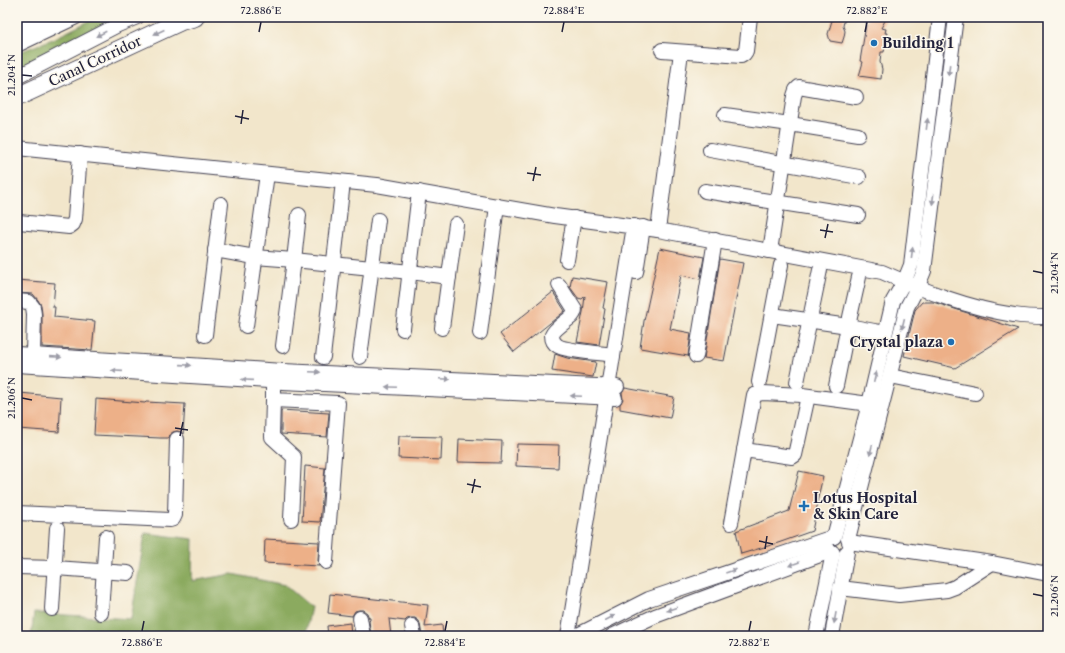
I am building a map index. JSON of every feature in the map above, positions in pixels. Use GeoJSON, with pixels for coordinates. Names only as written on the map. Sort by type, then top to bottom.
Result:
{"type":"FeatureCollection","features":[{"type":"Feature","properties":{"kind":"main road"},"geometry":{"type":"LineString","coordinates":[[17,32],[48,17]]}},
{"type":"Feature","properties":{"kind":"main road","name":"Canal Corridor"},"geometry":{"type":"LineString","coordinates":[[17,97],[182,21],[195,17]]}},
{"type":"Feature","properties":{"kind":"street"},"geometry":{"type":"LineString","coordinates":[[17,45],[76,17]]}},
{"type":"Feature","properties":{"kind":"street"},"geometry":{"type":"LineString","coordinates":[[17,77],[118,25],[137,17]]}},
{"type":"Feature","properties":{"kind":"street"},"geometry":{"type":"LineString","coordinates":[[662,50],[741,56],[746,51],[750,17]]}},
{"type":"Feature","properties":{"kind":"street"},"geometry":{"type":"LineString","coordinates":[[816,636],[839,544],[893,300],[904,282],[911,265],[940,17]]}},
{"type":"Feature","properties":{"kind":"street"},"geometry":{"type":"LineString","coordinates":[[832,636],[840,588],[839,544],[890,376],[907,307],[924,271],[956,17]]}},
{"type":"Feature","properties":{"kind":"street"},"geometry":{"type":"LineString","coordinates":[[658,230],[681,52]]}},
{"type":"Feature","properties":{"kind":"street"},"geometry":{"type":"LineString","coordinates":[[770,251],[796,90],[799,87],[856,97]]}},
{"type":"Feature","properties":{"kind":"street"},"geometry":{"type":"LineString","coordinates":[[725,116],[790,124],[858,135]]}},
{"type":"Feature","properties":{"kind":"street"},"geometry":{"type":"LineString","coordinates":[[17,148],[377,185],[497,206],[658,230],[882,272],[917,288],[965,304],[1015,315],[1048,317]]}},
{"type":"Feature","properties":{"kind":"street"},"geometry":{"type":"LineString","coordinates":[[710,150],[859,177]]}},
{"type":"Feature","properties":{"kind":"street"},"geometry":{"type":"LineString","coordinates":[[18,222],[69,227],[73,224],[75,219],[80,154]]}},
{"type":"Feature","properties":{"kind":"street"},"geometry":{"type":"LineString","coordinates":[[246,326],[267,174]]}},
{"type":"Feature","properties":{"kind":"street"},"geometry":{"type":"LineString","coordinates":[[323,357],[342,182]]}},
{"type":"Feature","properties":{"kind":"street"},"geometry":{"type":"LineString","coordinates":[[705,191],[858,215]]}},
{"type":"Feature","properties":{"kind":"street"},"geometry":{"type":"LineString","coordinates":[[404,329],[419,192]]}},
{"type":"Feature","properties":{"kind":"street"},"geometry":{"type":"LineString","coordinates":[[205,335],[221,204]]}},
{"type":"Feature","properties":{"kind":"street"},"geometry":{"type":"LineString","coordinates":[[480,333],[497,206]]}},
{"type":"Feature","properties":{"kind":"street"},"geometry":{"type":"LineString","coordinates":[[283,346],[299,215]]}},
{"type":"Feature","properties":{"kind":"street"},"geometry":{"type":"LineString","coordinates":[[567,260],[574,218]]}},
{"type":"Feature","properties":{"kind":"street"},"geometry":{"type":"LineString","coordinates":[[360,357],[378,220]]}},
{"type":"Feature","properties":{"kind":"street"},"geometry":{"type":"LineString","coordinates":[[442,328],[456,224]]}},
{"type":"Feature","properties":{"kind":"street"},"geometry":{"type":"LineString","coordinates":[[581,635],[611,392],[613,355],[638,227]]}},
{"type":"Feature","properties":{"kind":"street"},"geometry":{"type":"LineString","coordinates":[[568,636],[611,392],[638,227]]}},
{"type":"Feature","properties":{"kind":"street"},"geometry":{"type":"LineString","coordinates":[[696,356],[715,240]]}},
{"type":"Feature","properties":{"kind":"street"},"geometry":{"type":"LineString","coordinates":[[216,250],[255,257],[410,272],[449,278]]}},
{"type":"Feature","properties":{"kind":"street"},"geometry":{"type":"LineString","coordinates":[[759,382],[781,265]]}},
{"type":"Feature","properties":{"kind":"street"},"geometry":{"type":"LineString","coordinates":[[797,382],[820,270]]}},
{"type":"Feature","properties":{"kind":"street"},"geometry":{"type":"LineString","coordinates":[[836,386],[859,277]]}},
{"type":"Feature","properties":{"kind":"street"},"geometry":{"type":"LineString","coordinates":[[559,284],[575,310],[572,316],[555,331],[552,335],[552,340],[563,348],[613,355]]}},
{"type":"Feature","properties":{"kind":"street"},"geometry":{"type":"LineString","coordinates":[[17,302],[29,302],[33,307],[33,355]]}},
{"type":"Feature","properties":{"kind":"street"},"geometry":{"type":"LineString","coordinates":[[772,315],[885,333]]}},
{"type":"Feature","properties":{"kind":"street"},"geometry":{"type":"LineString","coordinates":[[17,354],[611,392]]}},
{"type":"Feature","properties":{"kind":"street"},"geometry":{"type":"LineString","coordinates":[[17,365],[273,381],[611,392]]}},
{"type":"Feature","properties":{"kind":"street"},"geometry":{"type":"LineString","coordinates":[[890,376],[975,393]]}},
{"type":"Feature","properties":{"kind":"street"},"geometry":{"type":"LineString","coordinates":[[273,381],[272,437],[294,457],[291,519]]}},
{"type":"Feature","properties":{"kind":"street"},"geometry":{"type":"LineString","coordinates":[[731,523],[754,395],[763,393],[808,396],[869,404]]}},
{"type":"Feature","properties":{"kind":"street"},"geometry":{"type":"LineString","coordinates":[[744,450],[792,457],[795,455],[808,396]]}},
{"type":"Feature","properties":{"kind":"street"},"geometry":{"type":"LineString","coordinates":[[273,400],[338,403],[326,562]]}},
{"type":"Feature","properties":{"kind":"street"},"geometry":{"type":"LineString","coordinates":[[17,513],[173,519],[175,515],[177,439]]}},
{"type":"Feature","properties":{"kind":"street"},"geometry":{"type":"LineString","coordinates":[[52,609],[57,528]]}},
{"type":"Feature","properties":{"kind":"street"},"geometry":{"type":"LineString","coordinates":[[101,613],[106,537]]}},
{"type":"Feature","properties":{"kind":"street"},"geometry":{"type":"LineString","coordinates":[[581,635],[649,599],[839,544],[992,563],[1048,574]]}},
{"type":"Feature","properties":{"kind":"street"},"geometry":{"type":"LineString","coordinates":[[612,636],[655,616],[839,544]]}},
{"type":"Feature","properties":{"kind":"street"},"geometry":{"type":"LineString","coordinates":[[840,588],[899,595],[947,590],[955,587],[992,563]]}},
{"type":"Feature","properties":{"kind":"street"},"geometry":{"type":"LineString","coordinates":[[17,567],[128,573]]}},
{"type":"Feature","properties":{"kind":"street"},"geometry":{"type":"LineString","coordinates":[[360,618],[363,636]]}},
{"type":"Feature","properties":{"kind":"green space"},"geometry":{"type":"Polygon","coordinates":[[[97,17],[120,17],[17,68],[17,53],[53,39],[97,17]]]}},
{"type":"Feature","properties":{"kind":"green space"},"geometry":{"type":"Polygon","coordinates":[[[145,533],[193,539],[192,581],[232,574],[285,585],[311,607],[305,636],[31,636],[34,613],[131,619],[145,533]]]}},
{"type":"Feature","properties":{"kind":"building"},"geometry":{"type":"Polygon","coordinates":[[[833,17],[845,17],[843,26],[845,31],[842,43],[830,41],[828,34],[833,17]]]}},
{"type":"Feature","properties":{"kind":"building","name":"Building 1"},"geometry":{"type":"Polygon","coordinates":[[[869,17],[887,17],[881,28],[886,29],[885,33],[887,33],[884,52],[881,52],[881,79],[859,76],[863,62],[860,61],[867,19],[869,20],[869,17]]]}},
{"type":"Feature","properties":{"kind":"building"},"geometry":{"type":"Polygon","coordinates":[[[660,248],[704,257],[700,279],[681,275],[670,329],[691,333],[688,356],[640,348],[644,321],[660,248]]]}},
{"type":"Feature","properties":{"kind":"building"},"geometry":{"type":"Polygon","coordinates":[[[720,259],[743,263],[724,361],[704,358],[720,259]]]}},
{"type":"Feature","properties":{"kind":"building"},"geometry":{"type":"Polygon","coordinates":[[[572,276],[608,282],[603,308],[605,309],[599,345],[577,342],[585,296],[582,299],[578,298],[570,287],[572,276]]]}},
{"type":"Feature","properties":{"kind":"building"},"geometry":{"type":"Polygon","coordinates":[[[17,280],[55,283],[53,307],[55,307],[54,317],[95,321],[92,350],[42,347],[41,305],[33,294],[17,293],[17,280]]]}},
{"type":"Feature","properties":{"kind":"building"},"geometry":{"type":"Polygon","coordinates":[[[553,292],[565,311],[514,352],[500,334],[553,292]]]}},
{"type":"Feature","properties":{"kind":"building","name":"Crystal plaza"},"geometry":{"type":"Polygon","coordinates":[[[922,302],[933,302],[1018,329],[955,368],[904,356],[915,310],[922,302]]]}},
{"type":"Feature","properties":{"kind":"building"},"geometry":{"type":"Polygon","coordinates":[[[555,354],[567,358],[596,362],[593,377],[552,371],[555,354]]]}},
{"type":"Feature","properties":{"kind":"building"},"geometry":{"type":"Polygon","coordinates":[[[625,388],[674,397],[670,418],[620,409],[620,404],[623,399],[622,393],[625,388]]]}},
{"type":"Feature","properties":{"kind":"building"},"geometry":{"type":"Polygon","coordinates":[[[20,393],[61,397],[59,432],[18,429],[20,393]]]}},
{"type":"Feature","properties":{"kind":"building"},"geometry":{"type":"Polygon","coordinates":[[[96,399],[145,403],[185,404],[183,434],[177,431],[173,432],[170,434],[169,438],[94,435],[96,399]]]}},
{"type":"Feature","properties":{"kind":"building"},"geometry":{"type":"Polygon","coordinates":[[[281,410],[329,413],[327,437],[281,434],[281,410]]]}},
{"type":"Feature","properties":{"kind":"building"},"geometry":{"type":"Polygon","coordinates":[[[399,436],[442,437],[441,460],[398,458],[399,436]]]}},
{"type":"Feature","properties":{"kind":"building"},"geometry":{"type":"Polygon","coordinates":[[[459,439],[502,441],[501,463],[458,462],[459,439]]]}},
{"type":"Feature","properties":{"kind":"building"},"geometry":{"type":"Polygon","coordinates":[[[517,444],[559,445],[558,468],[516,466],[517,444]]]}},
{"type":"Feature","properties":{"kind":"building"},"geometry":{"type":"Polygon","coordinates":[[[305,466],[325,468],[320,522],[302,521],[305,466]]]}},
{"type":"Feature","properties":{"kind":"building"},"geometry":{"type":"Polygon","coordinates":[[[799,471],[823,476],[812,531],[741,554],[736,531],[789,511],[799,471]]]}},
{"type":"Feature","properties":{"kind":"building"},"geometry":{"type":"Polygon","coordinates":[[[265,539],[319,542],[319,566],[264,563],[265,539]]]}},
{"type":"Feature","properties":{"kind":"building"},"geometry":{"type":"Polygon","coordinates":[[[330,594],[428,605],[425,627],[442,625],[443,636],[422,636],[419,621],[415,618],[411,618],[405,621],[389,619],[391,636],[371,636],[370,618],[363,610],[355,611],[352,616],[328,613],[330,594]]]}},
{"type":"Feature","properties":{"kind":"building"},"geometry":{"type":"Polygon","coordinates":[[[350,623],[351,636],[328,636],[327,626],[350,623]]]}},
{"type":"Feature","properties":{"kind":"place","name":"Building 1"},"geometry":{"type":"Point","coordinates":[874,43]}},
{"type":"Feature","properties":{"kind":"place","name":"Crystal plaza"},"geometry":{"type":"Point","coordinates":[951,342]}},
{"type":"Feature","properties":{"kind":"place","name":"Lotus Hospital & Skin Care"},"geometry":{"type":"Point","coordinates":[804,506]}}]}
